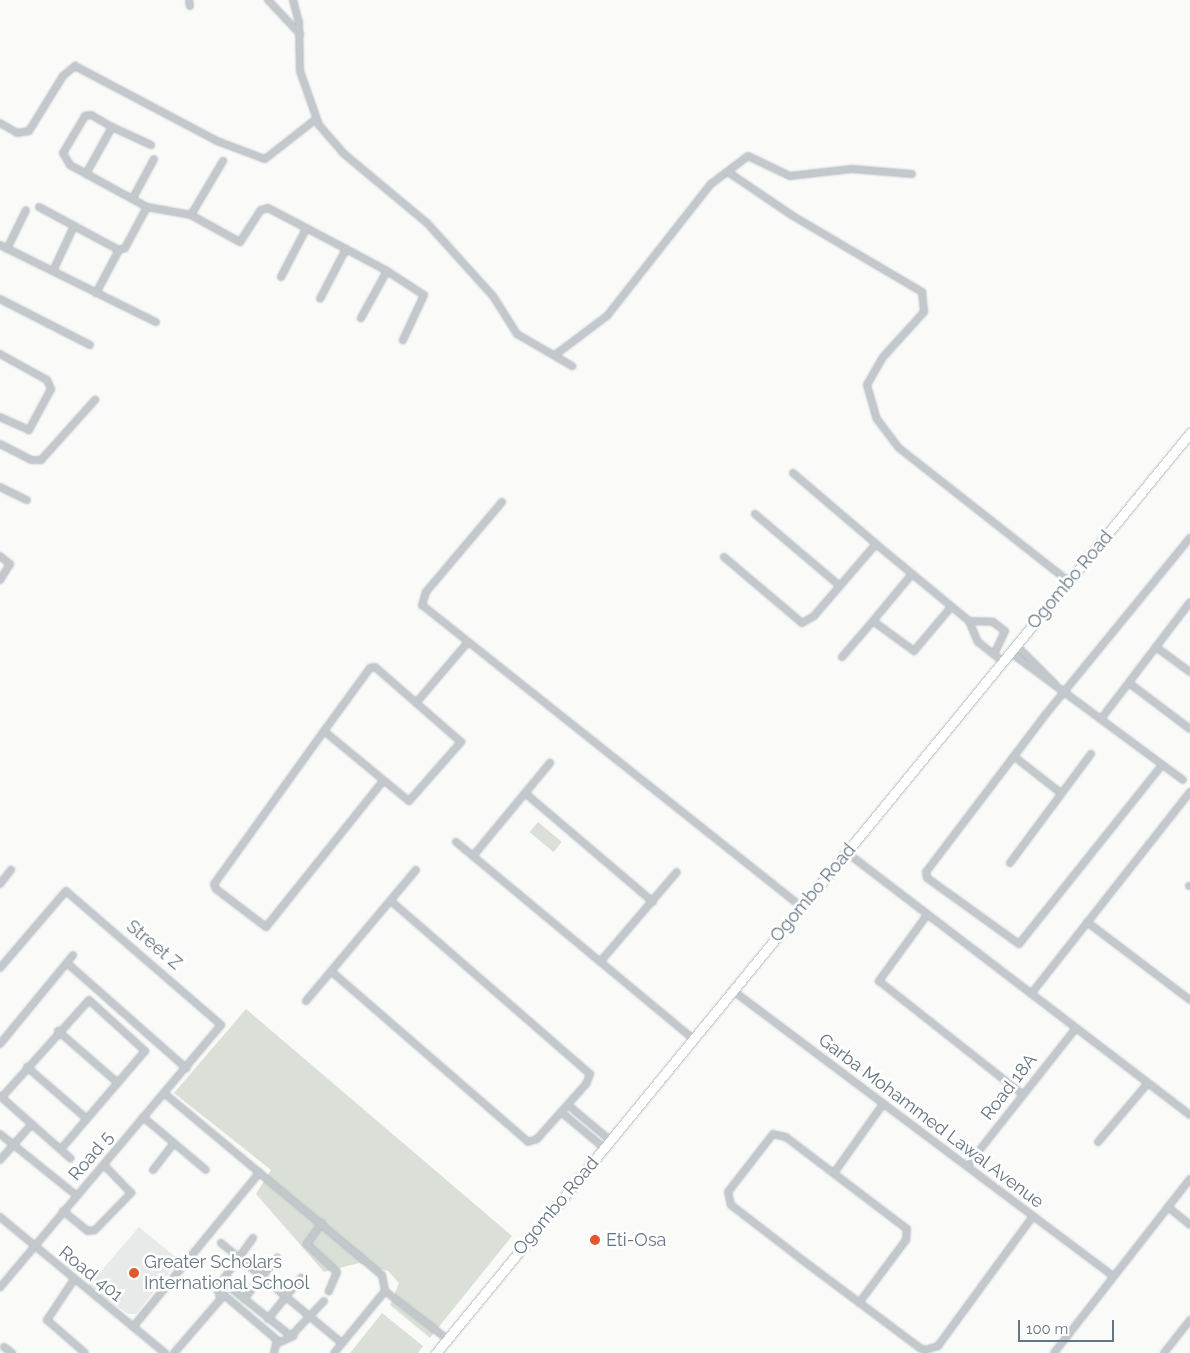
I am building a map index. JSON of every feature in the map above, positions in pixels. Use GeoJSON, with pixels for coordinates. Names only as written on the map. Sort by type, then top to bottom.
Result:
{"type":"FeatureCollection","features":[{"type":"Feature","properties":{"kind":"main road","name":"Ogombo Road"},"geometry":{"type":"LineString","coordinates":[[436,1353],[846,852],[998,658],[1013,648],[1190,433]]}},
{"type":"Feature","properties":{"kind":"street"},"geometry":{"type":"LineString","coordinates":[[268,0],[300,34]]}},
{"type":"Feature","properties":{"kind":"street"},"geometry":{"type":"LineString","coordinates":[[293,0],[300,34],[300,71],[316,119],[343,153],[427,223],[493,296],[517,334],[538,350],[555,355],[572,366]]}},
{"type":"Feature","properties":{"kind":"street"},"geometry":{"type":"LineString","coordinates":[[0,123],[18,133],[28,131],[63,76],[75,66],[217,141],[265,159],[316,119]]}},
{"type":"Feature","properties":{"kind":"street"},"geometry":{"type":"LineString","coordinates":[[150,145],[90,115],[85,116],[63,153],[66,163],[147,207],[191,215],[240,242],[264,208],[387,271],[424,295],[403,340]]}},
{"type":"Feature","properties":{"kind":"street"},"geometry":{"type":"LineString","coordinates":[[86,174],[112,127]]}},
{"type":"Feature","properties":{"kind":"street"},"geometry":{"type":"LineString","coordinates":[[555,355],[607,316],[711,184],[752,156],[790,176],[852,169],[912,174]]}},
{"type":"Feature","properties":{"kind":"street"},"geometry":{"type":"LineString","coordinates":[[133,198],[154,159]]}},
{"type":"Feature","properties":{"kind":"street"},"geometry":{"type":"LineString","coordinates":[[191,215],[223,161]]}},
{"type":"Feature","properties":{"kind":"street"},"geometry":{"type":"LineString","coordinates":[[728,172],[793,216],[922,292],[924,312],[883,357],[867,385],[877,419],[899,448],[1068,581]]}},
{"type":"Feature","properties":{"kind":"street"},"geometry":{"type":"LineString","coordinates":[[39,207],[119,250]]}},
{"type":"Feature","properties":{"kind":"street"},"geometry":{"type":"LineString","coordinates":[[96,293],[119,250],[125,248],[147,207]]}},
{"type":"Feature","properties":{"kind":"street"},"geometry":{"type":"LineString","coordinates":[[7,249],[26,210]]}},
{"type":"Feature","properties":{"kind":"street"},"geometry":{"type":"LineString","coordinates":[[53,272],[74,226]]}},
{"type":"Feature","properties":{"kind":"street"},"geometry":{"type":"LineString","coordinates":[[281,277],[306,229]]}},
{"type":"Feature","properties":{"kind":"street"},"geometry":{"type":"LineString","coordinates":[[0,245],[156,322]]}},
{"type":"Feature","properties":{"kind":"street"},"geometry":{"type":"LineString","coordinates":[[320,299],[346,250]]}},
{"type":"Feature","properties":{"kind":"street"},"geometry":{"type":"LineString","coordinates":[[361,318],[387,271]]}},
{"type":"Feature","properties":{"kind":"street"},"geometry":{"type":"LineString","coordinates":[[0,299],[90,345]]}},
{"type":"Feature","properties":{"kind":"street"},"geometry":{"type":"LineString","coordinates":[[0,354],[47,380],[51,389],[29,430],[0,417]]}},
{"type":"Feature","properties":{"kind":"street"},"geometry":{"type":"LineString","coordinates":[[0,444],[32,460],[41,460],[95,400]]}},
{"type":"Feature","properties":{"kind":"street"},"geometry":{"type":"LineString","coordinates":[[793,473],[969,621],[978,642],[998,658],[1005,631],[993,622],[969,621]]}},
{"type":"Feature","properties":{"kind":"street"},"geometry":{"type":"LineString","coordinates":[[0,487],[27,500]]}},
{"type":"Feature","properties":{"kind":"street"},"geometry":{"type":"LineString","coordinates":[[502,502],[421,599],[422,605],[801,907]]}},
{"type":"Feature","properties":{"kind":"street"},"geometry":{"type":"LineString","coordinates":[[755,514],[840,586]]}},
{"type":"Feature","properties":{"kind":"street"},"geometry":{"type":"LineString","coordinates":[[1162,765],[1017,945],[926,875],[1065,691],[1190,538]]}},
{"type":"Feature","properties":{"kind":"street"},"geometry":{"type":"LineString","coordinates":[[724,557],[802,623],[840,586],[876,544]]}},
{"type":"Feature","properties":{"kind":"street"},"geometry":{"type":"LineString","coordinates":[[0,556],[10,566],[0,580]]}},
{"type":"Feature","properties":{"kind":"street"},"geometry":{"type":"LineString","coordinates":[[842,657],[912,574]]}},
{"type":"Feature","properties":{"kind":"street"},"geometry":{"type":"LineString","coordinates":[[1101,719],[1190,602]]}},
{"type":"Feature","properties":{"kind":"street"},"geometry":{"type":"LineString","coordinates":[[873,621],[914,651],[951,606]]}},
{"type":"Feature","properties":{"kind":"street"},"geometry":{"type":"LineString","coordinates":[[1184,611],[1190,615]]}},
{"type":"Feature","properties":{"kind":"street"},"geometry":{"type":"LineString","coordinates":[[416,702],[468,642]]}},
{"type":"Feature","properties":{"kind":"street"},"geometry":{"type":"LineString","coordinates":[[1156,647],[1190,672]]}},
{"type":"Feature","properties":{"kind":"street"},"geometry":{"type":"LineString","coordinates":[[1013,648],[1056,685],[1183,780]]}},
{"type":"Feature","properties":{"kind":"street"},"geometry":{"type":"LineString","coordinates":[[324,731],[409,801],[460,744],[416,702],[373,667],[324,731],[214,884],[216,889],[266,927],[384,781]]}},
{"type":"Feature","properties":{"kind":"street"},"geometry":{"type":"LineString","coordinates":[[1129,683],[1190,729]]}},
{"type":"Feature","properties":{"kind":"street"},"geometry":{"type":"LineString","coordinates":[[1010,863],[1091,754]]}},
{"type":"Feature","properties":{"kind":"street"},"geometry":{"type":"LineString","coordinates":[[1016,758],[1061,793]]}},
{"type":"Feature","properties":{"kind":"street"},"geometry":{"type":"LineString","coordinates":[[473,856],[550,763]]}},
{"type":"Feature","properties":{"kind":"street"},"geometry":{"type":"LineString","coordinates":[[1031,994],[1190,792]]}},
{"type":"Feature","properties":{"kind":"street"},"geometry":{"type":"LineString","coordinates":[[525,793],[653,902]]}},
{"type":"Feature","properties":{"kind":"street"},"geometry":{"type":"LineString","coordinates":[[456,842],[693,1039]]}},
{"type":"Feature","properties":{"kind":"street"},"geometry":{"type":"LineString","coordinates":[[846,852],[1190,1115]]}},
{"type":"Feature","properties":{"kind":"street"},"geometry":{"type":"LineString","coordinates":[[0,884],[11,870]]}},
{"type":"Feature","properties":{"kind":"street"},"geometry":{"type":"LineString","coordinates":[[306,1001],[416,870]]}},
{"type":"Feature","properties":{"kind":"street"},"geometry":{"type":"LineString","coordinates":[[600,962],[677,872]]}},
{"type":"Feature","properties":{"kind":"street","name":"Street Z"},"geometry":{"type":"LineString","coordinates":[[0,968],[48,909],[67,891],[195,1000],[221,1025],[206,1044]]}},
{"type":"Feature","properties":{"kind":"street"},"geometry":{"type":"LineString","coordinates":[[332,972],[528,1142],[537,1139],[568,1105],[590,1074],[391,901]]}},
{"type":"Feature","properties":{"kind":"street"},"geometry":{"type":"LineString","coordinates":[[927,915],[879,982],[1021,1093]]}},
{"type":"Feature","properties":{"kind":"street"},"geometry":{"type":"LineString","coordinates":[[1086,922],[1190,1000]]}},
{"type":"Feature","properties":{"kind":"street"},"geometry":{"type":"LineString","coordinates":[[0,1044],[73,955]]}},
{"type":"Feature","properties":{"kind":"street"},"geometry":{"type":"LineString","coordinates":[[67,963],[186,1068]]}},
{"type":"Feature","properties":{"kind":"street","name":"Garba Mohammed Lawal Avenue"},"geometry":{"type":"LineString","coordinates":[[732,990],[1112,1276]]}},
{"type":"Feature","properties":{"kind":"street"},"geometry":{"type":"LineString","coordinates":[[61,1149],[145,1051],[88,1000],[1,1096],[70,1158]]}},
{"type":"Feature","properties":{"kind":"street","name":"Road 18A"},"geometry":{"type":"LineString","coordinates":[[967,1166],[1021,1093],[1076,1028]]}},
{"type":"Feature","properties":{"kind":"street"},"geometry":{"type":"LineString","coordinates":[[58,1031],[118,1083]]}},
{"type":"Feature","properties":{"kind":"street","name":"Road 5"},"geometry":{"type":"LineString","coordinates":[[0,1287],[206,1044]]}},
{"type":"Feature","properties":{"kind":"street"},"geometry":{"type":"LineString","coordinates":[[27,1067],[87,1119]]}},
{"type":"Feature","properties":{"kind":"street"},"geometry":{"type":"LineString","coordinates":[[1098,1142],[1148,1083]]}},
{"type":"Feature","properties":{"kind":"street"},"geometry":{"type":"LineString","coordinates":[[164,1093],[377,1269],[386,1281],[385,1291],[334,1353]]}},
{"type":"Feature","properties":{"kind":"street"},"geometry":{"type":"LineString","coordinates":[[834,1173],[883,1104]]}},
{"type":"Feature","properties":{"kind":"street"},"geometry":{"type":"LineString","coordinates":[[568,1105],[607,1144]]}},
{"type":"Feature","properties":{"kind":"street"},"geometry":{"type":"LineString","coordinates":[[561,1112],[607,1144]]}},
{"type":"Feature","properties":{"kind":"street"},"geometry":{"type":"LineString","coordinates":[[143,1117],[206,1170]]}},
{"type":"Feature","properties":{"kind":"street"},"geometry":{"type":"LineString","coordinates":[[0,1160],[32,1124]]}},
{"type":"Feature","properties":{"kind":"street"},"geometry":{"type":"LineString","coordinates":[[859,1303],[906,1240],[907,1229],[834,1173],[776,1132],[734,1183],[728,1200],[859,1303],[920,1348],[934,1348],[1033,1216]]}},
{"type":"Feature","properties":{"kind":"street"},"geometry":{"type":"LineString","coordinates":[[0,1134],[77,1196]]}},
{"type":"Feature","properties":{"kind":"street"},"geometry":{"type":"LineString","coordinates":[[153,1170],[174,1143]]}},
{"type":"Feature","properties":{"kind":"street"},"geometry":{"type":"LineString","coordinates":[[63,1211],[88,1231],[95,1230],[131,1193],[104,1164]]}},
{"type":"Feature","properties":{"kind":"street"},"geometry":{"type":"LineString","coordinates":[[133,1327],[260,1172]]}},
{"type":"Feature","properties":{"kind":"street"},"geometry":{"type":"LineString","coordinates":[[1054,1353],[1112,1276],[1190,1179]]}},
{"type":"Feature","properties":{"kind":"street"},"geometry":{"type":"LineString","coordinates":[[1168,1207],[1190,1225]]}},
{"type":"Feature","properties":{"kind":"street","name":"Road 401"},"geometry":{"type":"LineString","coordinates":[[0,1217],[73,1280],[165,1353]]}},
{"type":"Feature","properties":{"kind":"street"},"geometry":{"type":"LineString","coordinates":[[322,1223],[307,1244],[336,1272],[329,1291]]}},
{"type":"Feature","properties":{"kind":"street"},"geometry":{"type":"LineString","coordinates":[[220,1297],[216,1287],[253,1238]]}},
{"type":"Feature","properties":{"kind":"street"},"geometry":{"type":"LineString","coordinates":[[221,1243],[342,1343]]}},
{"type":"Feature","properties":{"kind":"street"},"geometry":{"type":"LineString","coordinates":[[244,1299],[277,1258]]}},
{"type":"Feature","properties":{"kind":"street"},"geometry":{"type":"LineString","coordinates":[[268,1319],[301,1278]]}},
{"type":"Feature","properties":{"kind":"street"},"geometry":{"type":"LineString","coordinates":[[73,1280],[47,1320],[86,1353]]}},
{"type":"Feature","properties":{"kind":"street"},"geometry":{"type":"LineString","coordinates":[[222,1281],[268,1319],[294,1336]]}},
{"type":"Feature","properties":{"kind":"street"},"geometry":{"type":"LineString","coordinates":[[385,1291],[447,1339]]}},
{"type":"Feature","properties":{"kind":"street"},"geometry":{"type":"LineString","coordinates":[[220,1297],[228,1297],[278,1343]]}},
{"type":"Feature","properties":{"kind":"street"},"geometry":{"type":"LineString","coordinates":[[174,1353],[220,1297]]}},
{"type":"Feature","properties":{"kind":"street"},"geometry":{"type":"LineString","coordinates":[[274,1353],[278,1343],[294,1336],[324,1301]]}},
{"type":"Feature","properties":{"kind":"street"},"geometry":{"type":"LineString","coordinates":[[1168,1352],[1190,1320]]}},
{"type":"Feature","properties":{"kind":"street"},"geometry":{"type":"LineString","coordinates":[[4,1347],[12,1353]]}},
{"type":"Feature","properties":{"kind":"shaded area"},"geometry":{"type":"Polygon","coordinates":[[[538,822],[562,842],[553,852],[530,832],[538,822]]]}},
{"type":"Feature","properties":{"kind":"shaded area"},"geometry":{"type":"Polygon","coordinates":[[[246,1009],[512,1236],[430,1338],[390,1305],[399,1283],[388,1271],[359,1263],[324,1272],[256,1194],[271,1170],[174,1093],[246,1009]]]}},
{"type":"Feature","properties":{"kind":"shaded area","name":"Greater Scholars International School"},"geometry":{"type":"Polygon","coordinates":[[[139,1227],[179,1260],[136,1314],[128,1314],[88,1286],[139,1227]]]}},
{"type":"Feature","properties":{"kind":"shaded area"},"geometry":{"type":"Polygon","coordinates":[[[382,1313],[423,1346],[418,1353],[350,1353],[382,1313]]]}},
{"type":"Feature","properties":{"kind":"place","name":"Eti-Osa"},"geometry":{"type":"Point","coordinates":[595,1240]}},
{"type":"Feature","properties":{"kind":"place","name":"Greater Scholars International School"},"geometry":{"type":"Point","coordinates":[134,1273]}}]}
